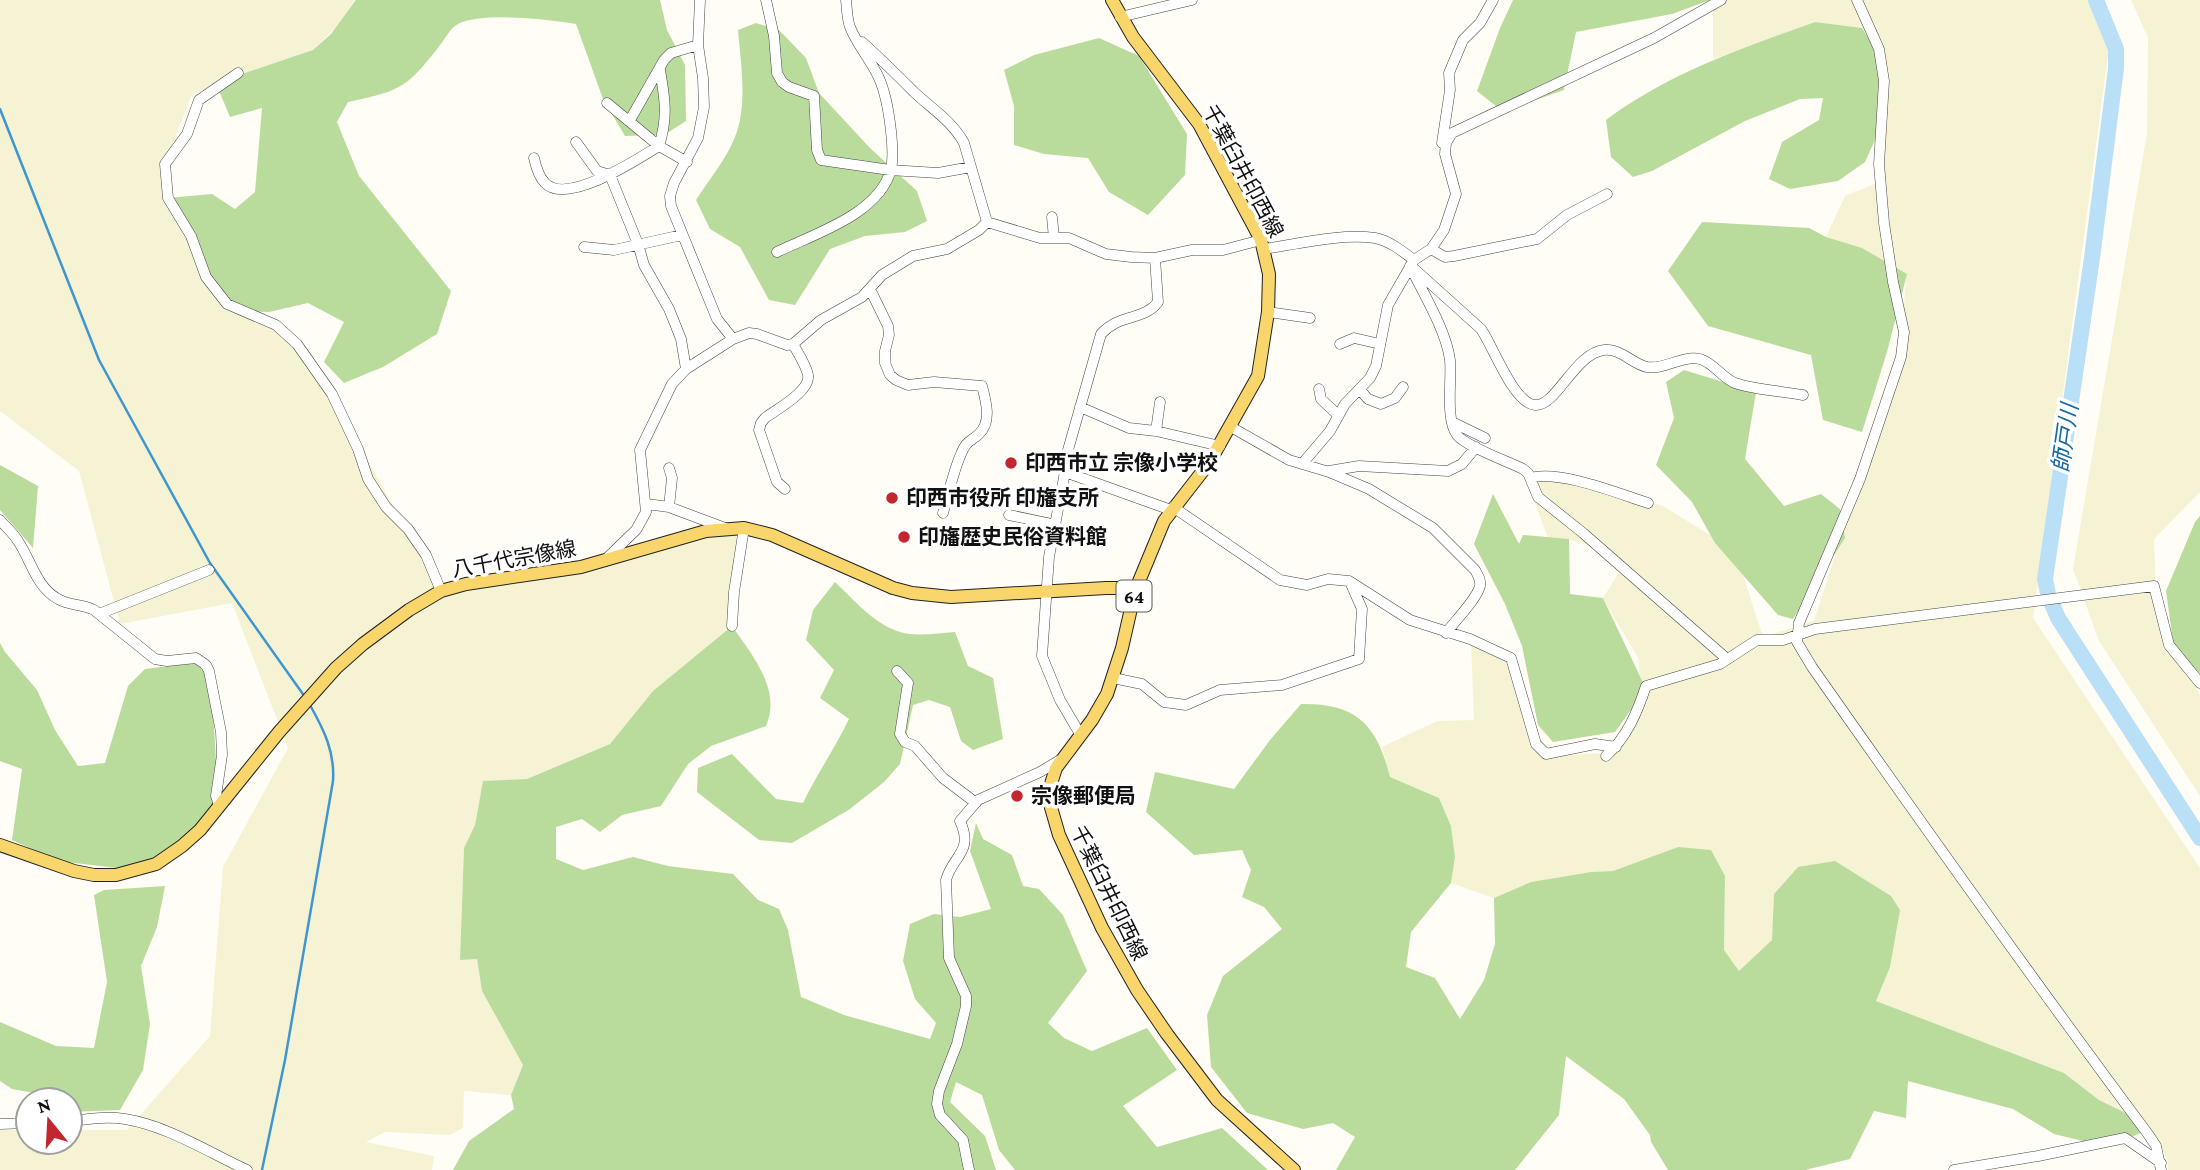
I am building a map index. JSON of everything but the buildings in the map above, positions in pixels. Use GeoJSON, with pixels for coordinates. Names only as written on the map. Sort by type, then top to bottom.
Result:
{"type":"FeatureCollection","features":[{"type":"Feature","properties":{"kind":"main road","name":"千葉臼井印西線"},"geometry":{"type":"LineString","coordinates":[[1112,0],[1120,17],[1199,124],[1262,244],[1269,274],[1268,312],[1258,376],[1220,446],[1172,509],[1153,544],[1135,591],[1113,678],[1102,705],[1060,760],[1050,787],[1052,816],[1079,881],[1122,966],[1167,1034],[1217,1100],[1294,1170]]}},
{"type":"Feature","properties":{"kind":"main road","name":"八千代宗像線"},"geometry":{"type":"LineString","coordinates":[[0,845],[74,871],[94,875],[116,875],[156,864],[170,856],[200,830],[336,668],[409,610],[441,591],[466,584],[603,562],[706,531],[744,528],[772,534],[893,588],[912,593],[951,597],[1124,588],[1135,591]]}},
{"type":"Feature","properties":{"kind":"street"},"geometry":{"type":"LineString","coordinates":[[700,0],[698,45],[704,107],[698,138],[670,196],[682,235],[695,260],[717,319],[733,339]]}},
{"type":"Feature","properties":{"kind":"street"},"geometry":{"type":"LineString","coordinates":[[766,0],[774,36],[776,73],[789,87],[814,96],[818,158],[823,162],[937,173],[971,167]]}},
{"type":"Feature","properties":{"kind":"street"},"geometry":{"type":"LineString","coordinates":[[776,252],[868,205],[880,191],[890,170],[890,120],[881,82],[849,24],[846,0]]}},
{"type":"Feature","properties":{"kind":"street"},"geometry":{"type":"LineString","coordinates":[[1120,17],[1192,0]]}},
{"type":"Feature","properties":{"kind":"street"},"geometry":{"type":"LineString","coordinates":[[1302,464],[1330,431],[1338,415],[1370,378],[1376,366],[1384,314],[1412,263],[1432,249],[1444,230],[1456,194],[1442,141],[1450,90],[1449,73],[1463,40],[1480,23],[1493,0]]}},
{"type":"Feature","properties":{"kind":"street"},"geometry":{"type":"LineString","coordinates":[[1444,154],[1452,133],[1460,128],[1483,120],[1654,38],[1721,0]]}},
{"type":"Feature","properties":{"kind":"street"},"geometry":{"type":"LineString","coordinates":[[1857,0],[1879,49],[1884,80],[1879,164],[1884,223],[1904,332],[1903,344],[1860,479],[1799,623],[1797,642],[2060,1017],[2148,1134],[2156,1146],[2161,1167]]}},
{"type":"Feature","properties":{"kind":"street"},"geometry":{"type":"LineString","coordinates":[[853,33],[916,94],[944,116],[964,143],[987,222]]}},
{"type":"Feature","properties":{"kind":"street"},"geometry":{"type":"LineString","coordinates":[[630,120],[664,60],[671,53],[698,45]]}},
{"type":"Feature","properties":{"kind":"street"},"geometry":{"type":"LineString","coordinates":[[534,158],[546,185],[553,188],[580,186],[610,175],[660,146],[666,120],[666,102],[660,69]]}},
{"type":"Feature","properties":{"kind":"street"},"geometry":{"type":"LineString","coordinates":[[237,73],[200,100],[187,134],[165,164],[168,198],[191,236],[206,277],[228,304],[276,325],[297,344],[332,394],[358,449],[368,478],[386,507],[408,529],[426,555],[441,591]]}},
{"type":"Feature","properties":{"kind":"street"},"geometry":{"type":"LineString","coordinates":[[607,103],[660,146],[687,162]]}},
{"type":"Feature","properties":{"kind":"street"},"geometry":{"type":"LineString","coordinates":[[576,142],[597,171],[610,175]]}},
{"type":"Feature","properties":{"kind":"street"},"geometry":{"type":"LineString","coordinates":[[610,175],[644,265],[669,309],[681,339],[686,369]]}},
{"type":"Feature","properties":{"kind":"street"},"geometry":{"type":"LineString","coordinates":[[1432,249],[1446,257],[1454,257],[1536,239],[1567,215],[1607,194]]}},
{"type":"Feature","properties":{"kind":"street"},"geometry":{"type":"LineString","coordinates":[[1052,217],[1054,238]]}},
{"type":"Feature","properties":{"kind":"street"},"geometry":{"type":"LineString","coordinates":[[987,222],[1024,234],[1077,240],[1107,254],[1155,258],[1192,250],[1377,238],[1391,244],[1481,329],[1510,384],[1528,403],[1535,405],[1547,402],[1589,355],[1606,349],[1622,354],[1645,367],[1666,366],[1697,358],[1732,382],[1803,394]]}},
{"type":"Feature","properties":{"kind":"street"},"geometry":{"type":"LineString","coordinates":[[603,562],[636,530],[646,512],[640,450],[672,384],[686,369],[733,339],[748,333],[778,343],[793,344],[821,320],[862,297],[881,275],[913,256],[947,249],[979,230],[987,222]]}},
{"type":"Feature","properties":{"kind":"street"},"geometry":{"type":"LineString","coordinates":[[584,247],[614,250],[661,242],[682,235]]}},
{"type":"Feature","properties":{"kind":"street"},"geometry":{"type":"LineString","coordinates":[[1080,734],[1060,700],[1042,656],[1049,557],[1065,472],[1064,464],[1101,334],[1116,321],[1147,312],[1158,302],[1155,258]]}},
{"type":"Feature","properties":{"kind":"street"},"geometry":{"type":"LineString","coordinates":[[1412,263],[1450,360],[1452,422],[1455,432],[1476,447],[1523,469],[1538,497],[1727,659]]}},
{"type":"Feature","properties":{"kind":"street"},"geometry":{"type":"LineString","coordinates":[[870,289],[888,326],[889,335],[884,351],[890,375],[901,384],[934,382],[982,386],[988,410],[985,425],[980,433],[968,440],[960,455],[943,513]]}},
{"type":"Feature","properties":{"kind":"street"},"geometry":{"type":"LineString","coordinates":[[1268,312],[1310,318]]}},
{"type":"Feature","properties":{"kind":"street"},"geometry":{"type":"LineString","coordinates":[[1340,344],[1354,338],[1380,344]]}},
{"type":"Feature","properties":{"kind":"street"},"geometry":{"type":"LineString","coordinates":[[785,489],[777,481],[759,430],[765,418],[805,388],[808,381],[808,374],[793,344]]}},
{"type":"Feature","properties":{"kind":"street"},"geometry":{"type":"LineString","coordinates":[[1360,390],[1368,399],[1381,404],[1395,398],[1403,387]]}},
{"type":"Feature","properties":{"kind":"street"},"geometry":{"type":"LineString","coordinates":[[1319,389],[1321,399],[1338,415]]}},
{"type":"Feature","properties":{"kind":"street"},"geometry":{"type":"LineString","coordinates":[[1156,431],[1160,402]]}},
{"type":"Feature","properties":{"kind":"street"},"geometry":{"type":"LineString","coordinates":[[1080,407],[1129,428],[1156,431],[1220,446]]}},
{"type":"Feature","properties":{"kind":"street"},"geometry":{"type":"LineString","coordinates":[[1452,422],[1485,438]]}},
{"type":"Feature","properties":{"kind":"street"},"geometry":{"type":"LineString","coordinates":[[1231,427],[1289,460],[1329,472],[1369,489],[1433,528],[1475,570],[1480,579],[1480,586],[1446,633]]}},
{"type":"Feature","properties":{"kind":"street"},"geometry":{"type":"LineString","coordinates":[[1329,472],[1360,466],[1448,471],[1462,464],[1476,447]]}},
{"type":"Feature","properties":{"kind":"street"},"geometry":{"type":"LineString","coordinates":[[668,507],[672,478],[669,468]]}},
{"type":"Feature","properties":{"kind":"street"},"geometry":{"type":"LineString","coordinates":[[1065,472],[1172,509],[1280,580],[1307,585],[1328,579],[1349,581],[1410,620],[1470,639],[1511,658],[1535,744],[1546,754],[1595,744],[1616,747]]}},
{"type":"Feature","properties":{"kind":"street"},"geometry":{"type":"LineString","coordinates":[[1530,478],[1539,476],[1584,482],[1648,503]]}},
{"type":"Feature","properties":{"kind":"street"},"geometry":{"type":"LineString","coordinates":[[647,504],[668,507],[725,528]]}},
{"type":"Feature","properties":{"kind":"street"},"geometry":{"type":"LineString","coordinates":[[1009,514],[1056,525]]}},
{"type":"Feature","properties":{"kind":"street"},"geometry":{"type":"LineString","coordinates":[[0,520],[18,541],[48,593],[66,604],[88,607],[155,659],[167,661],[196,658],[206,665],[211,678],[223,746],[216,796],[219,805]]}},
{"type":"Feature","properties":{"kind":"street"},"geometry":{"type":"LineString","coordinates":[[732,626],[734,592],[744,528]]}},
{"type":"Feature","properties":{"kind":"street"},"geometry":{"type":"LineString","coordinates":[[99,614],[209,570]]}},
{"type":"Feature","properties":{"kind":"street"},"geometry":{"type":"LineString","coordinates":[[1113,678],[1142,684],[1164,702],[1186,705],[1220,690],[1282,685],[1359,659],[1362,609],[1349,581]]}},
{"type":"Feature","properties":{"kind":"street"},"geometry":{"type":"LineString","coordinates":[[1606,756],[1616,747],[1636,716],[1646,686],[1720,664],[1756,640],[1775,641],[1798,633],[2068,596],[2154,586],[2169,645],[2200,683]]}},
{"type":"Feature","properties":{"kind":"street"},"geometry":{"type":"LineString","coordinates":[[897,671],[908,683],[900,734],[905,742],[915,746],[943,778],[976,803]]}},
{"type":"Feature","properties":{"kind":"street"},"geometry":{"type":"LineString","coordinates":[[969,1170],[963,1140],[940,1115],[937,1104],[939,1091],[957,1044],[966,1006],[962,988],[949,958],[946,880],[964,850],[964,828],[960,821],[976,803],[1060,760]]}},
{"type":"Feature","properties":{"kind":"street"},"geometry":{"type":"LineString","coordinates":[[84,1120],[122,1118],[139,1122],[247,1170]]}},
{"type":"Feature","properties":{"kind":"street"},"geometry":{"type":"LineString","coordinates":[[1954,1170],[2063,1152],[2125,1138],[2161,1167]]}},
{"type":"Feature","properties":{"kind":"shaded area"},"geometry":{"type":"Polygon","coordinates":[[[0,0],[364,0],[313,50],[192,94],[165,164],[168,198],[242,311],[297,344],[347,423],[441,591],[737,528],[732,626],[653,691],[610,744],[527,779],[483,781],[475,825],[464,848],[460,960],[477,959],[482,991],[523,1065],[511,1095],[464,1091],[463,1128],[450,1135],[385,1132],[366,1142],[434,1156],[432,1170],[0,1170],[0,1130],[14,1130],[14,1156],[84,1156],[84,1130],[127,1130],[210,1036],[223,867],[288,748],[232,603],[120,624],[79,471],[0,411],[0,0]]]}},
{"type":"Feature","properties":{"kind":"shaded area"},"geometry":{"type":"Polygon","coordinates":[[[1725,0],[2088,0],[2109,48],[2033,618],[2200,868],[2200,1170],[2168,1170],[2167,1158],[2148,1124],[2099,1100],[2064,1073],[1876,1001],[1890,967],[1798,867],[1774,894],[1773,940],[1739,971],[1724,950],[1725,876],[1678,847],[1613,871],[1531,882],[1494,898],[1451,883],[1455,857],[1451,826],[1439,798],[1390,777],[1382,747],[1437,721],[1474,720],[1471,643],[1505,658],[1532,749],[1546,757],[1614,752],[1644,705],[1638,658],[1603,598],[1621,569],[1604,550],[1569,539],[1548,538],[1528,485],[1564,475],[1663,506],[1731,548],[1741,569],[1763,637],[1814,621],[1901,350],[1906,274],[1826,237],[1845,196],[1879,182],[1880,57],[1862,28],[1815,22],[1713,59],[1713,7],[1725,0]]]}},
{"type":"Feature","properties":{"kind":"shaded area"},"geometry":{"type":"Polygon","coordinates":[[[2131,0],[2200,0],[2200,492],[2154,539],[2156,593],[2200,696],[2200,796],[2099,641],[2073,569],[2147,133],[2148,38],[2131,0]]]}},
{"type":"Feature","properties":{"kind":"green space"},"geometry":{"type":"Polygon","coordinates":[[[356,0],[660,0],[667,30],[685,65],[686,121],[664,135],[625,136],[603,99],[576,24],[499,17],[458,24],[408,81],[390,91],[348,102],[337,122],[359,176],[451,291],[437,334],[383,367],[344,383],[324,362],[344,322],[308,303],[269,312],[242,311],[214,282],[168,198],[212,194],[235,209],[255,192],[262,108],[230,117],[217,86],[245,73],[313,50],[331,34],[356,0]]]}},
{"type":"Feature","properties":{"kind":"green space"},"geometry":{"type":"Polygon","coordinates":[[[1513,0],[1710,0],[1672,14],[1576,32],[1564,90],[1518,106],[1496,106],[1477,91],[1513,0]]]}},
{"type":"Feature","properties":{"kind":"green space"},"geometry":{"type":"Polygon","coordinates":[[[1815,22],[1862,28],[1880,57],[1885,118],[1865,162],[1838,181],[1790,189],[1769,179],[1782,142],[1819,120],[1823,98],[1800,99],[1745,121],[1652,171],[1633,177],[1611,157],[1606,120],[1631,103],[1707,63],[1815,22]]]}},
{"type":"Feature","properties":{"kind":"green space"},"geometry":{"type":"Polygon","coordinates":[[[756,23],[779,30],[806,58],[819,93],[870,148],[917,191],[927,221],[905,232],[865,236],[830,249],[795,305],[769,300],[740,247],[710,229],[696,200],[724,158],[737,131],[742,102],[738,30],[756,23]]]}},
{"type":"Feature","properties":{"kind":"green space"},"geometry":{"type":"Polygon","coordinates":[[[1099,38],[1139,56],[1187,134],[1185,175],[1148,215],[1109,192],[1088,158],[1044,154],[1014,145],[1014,106],[1004,70],[1034,55],[1099,38]]]}},
{"type":"Feature","properties":{"kind":"green space"},"geometry":{"type":"Polygon","coordinates":[[[1702,222],[1809,228],[1826,237],[1862,248],[1907,274],[1887,352],[1862,432],[1823,420],[1811,355],[1708,326],[1668,271],[1702,222]]]}},
{"type":"Feature","properties":{"kind":"green space"},"geometry":{"type":"Polygon","coordinates":[[[1684,370],[1756,392],[1745,459],[1784,506],[1821,494],[1840,509],[1845,538],[1793,619],[1778,615],[1715,543],[1692,502],[1656,465],[1674,418],[1666,382],[1684,370]]]}},
{"type":"Feature","properties":{"kind":"green space"},"geometry":{"type":"Polygon","coordinates":[[[0,465],[38,486],[33,548],[0,510],[0,465]]]}},
{"type":"Feature","properties":{"kind":"green space"},"geometry":{"type":"Polygon","coordinates":[[[1493,494],[1519,544],[1523,535],[1569,539],[1570,594],[1603,598],[1646,689],[1615,732],[1553,742],[1538,725],[1522,646],[1505,604],[1474,544],[1493,494]]]}},
{"type":"Feature","properties":{"kind":"green space"},"geometry":{"type":"Polygon","coordinates":[[[2200,516],[2200,673],[2175,655],[2166,591],[2200,516]]]}},
{"type":"Feature","properties":{"kind":"green space"},"geometry":{"type":"Polygon","coordinates":[[[835,582],[865,611],[900,632],[955,632],[968,666],[993,678],[1003,739],[973,750],[961,741],[950,707],[929,700],[913,705],[900,764],[884,782],[850,809],[792,843],[759,840],[697,792],[698,768],[732,754],[776,799],[803,803],[849,719],[820,698],[834,670],[806,640],[813,610],[835,582]]]}},
{"type":"Feature","properties":{"kind":"green space"},"geometry":{"type":"Polygon","coordinates":[[[732,626],[756,661],[768,686],[770,713],[766,726],[711,746],[688,764],[661,806],[622,815],[600,832],[582,819],[556,827],[556,859],[583,870],[633,857],[668,866],[733,874],[758,900],[779,909],[788,930],[801,997],[844,1015],[930,1039],[936,1023],[915,999],[903,961],[910,924],[934,914],[960,917],[991,909],[970,851],[976,823],[983,839],[1012,855],[1023,886],[1039,889],[1063,915],[1087,971],[1048,1023],[1064,1038],[1092,1051],[1147,1028],[1177,1070],[1123,1106],[1157,1147],[1222,1128],[1268,1170],[1015,1170],[999,1150],[982,1095],[956,1082],[950,1102],[985,1136],[996,1170],[453,1170],[469,1141],[514,1109],[511,1095],[523,1065],[482,991],[477,959],[460,960],[464,848],[475,825],[483,781],[527,779],[610,744],[653,691],[732,626]]]}},
{"type":"Feature","properties":{"kind":"green space"},"geometry":{"type":"Polygon","coordinates":[[[0,643],[37,690],[55,730],[78,766],[105,763],[128,686],[145,669],[195,663],[211,678],[217,778],[213,807],[169,855],[125,869],[58,861],[12,840],[22,769],[0,761],[0,643]]]}},
{"type":"Feature","properties":{"kind":"green space"},"geometry":{"type":"Polygon","coordinates":[[[1301,704],[1337,708],[1362,721],[1378,744],[1390,777],[1439,798],[1451,826],[1455,857],[1451,883],[1411,932],[1406,967],[1435,978],[1460,1019],[1484,980],[1495,944],[1494,898],[1531,882],[1613,871],[1678,847],[1711,850],[1725,876],[1724,950],[1739,971],[1772,940],[1774,894],[1798,867],[1835,861],[1891,896],[1900,910],[1890,967],[1876,1001],[2064,1073],[2099,1100],[2148,1124],[2143,1132],[2108,1147],[2054,1134],[2013,1109],[1908,1081],[1906,1118],[1874,1111],[1850,1159],[1805,1170],[1668,1170],[1651,1142],[1650,1135],[1624,1099],[1566,1056],[1559,1115],[1515,1170],[1336,1170],[1355,1137],[1333,1123],[1303,1129],[1247,1113],[1211,1067],[1207,1015],[1223,976],[1282,929],[1264,907],[1242,897],[1251,870],[1242,850],[1194,855],[1146,812],[1155,772],[1234,789],[1301,704]]]}},
{"type":"Feature","properties":{"kind":"green space"},"geometry":{"type":"Polygon","coordinates":[[[165,886],[157,927],[141,966],[150,1024],[143,1070],[120,1110],[84,1111],[84,1086],[14,1086],[14,1089],[0,1081],[0,1022],[56,1046],[94,1048],[107,982],[94,895],[104,890],[165,886]]]}},
{"type":"Feature","properties":{"kind":"waterway","name":"師戸川"},"geometry":{"type":"LineString","coordinates":[[2096,0],[2116,49],[2116,68],[2092,258],[2045,579],[2058,618],[2200,838]]}},
{"type":"Feature","properties":{"kind":"waterway"},"geometry":{"type":"LineString","coordinates":[[0,109],[99,360],[210,563],[305,697]]}},
{"type":"Feature","properties":{"kind":"waterway"},"geometry":{"type":"LineString","coordinates":[[262,1170],[285,1060],[333,781],[328,742],[310,705]]}},
{"type":"Feature","properties":{"kind":"place","name":"印西市立 宗像小学校"},"geometry":{"type":"Point","coordinates":[1011,463]}},
{"type":"Feature","properties":{"kind":"place","name":"印西市役所 印旛支所"},"geometry":{"type":"Point","coordinates":[892,498]}},
{"type":"Feature","properties":{"kind":"place","name":"印旛歴史民俗資料館"},"geometry":{"type":"Point","coordinates":[904,537]}},
{"type":"Feature","properties":{"kind":"place","name":"宗像郵便局"},"geometry":{"type":"Point","coordinates":[1017,796]}}]}
